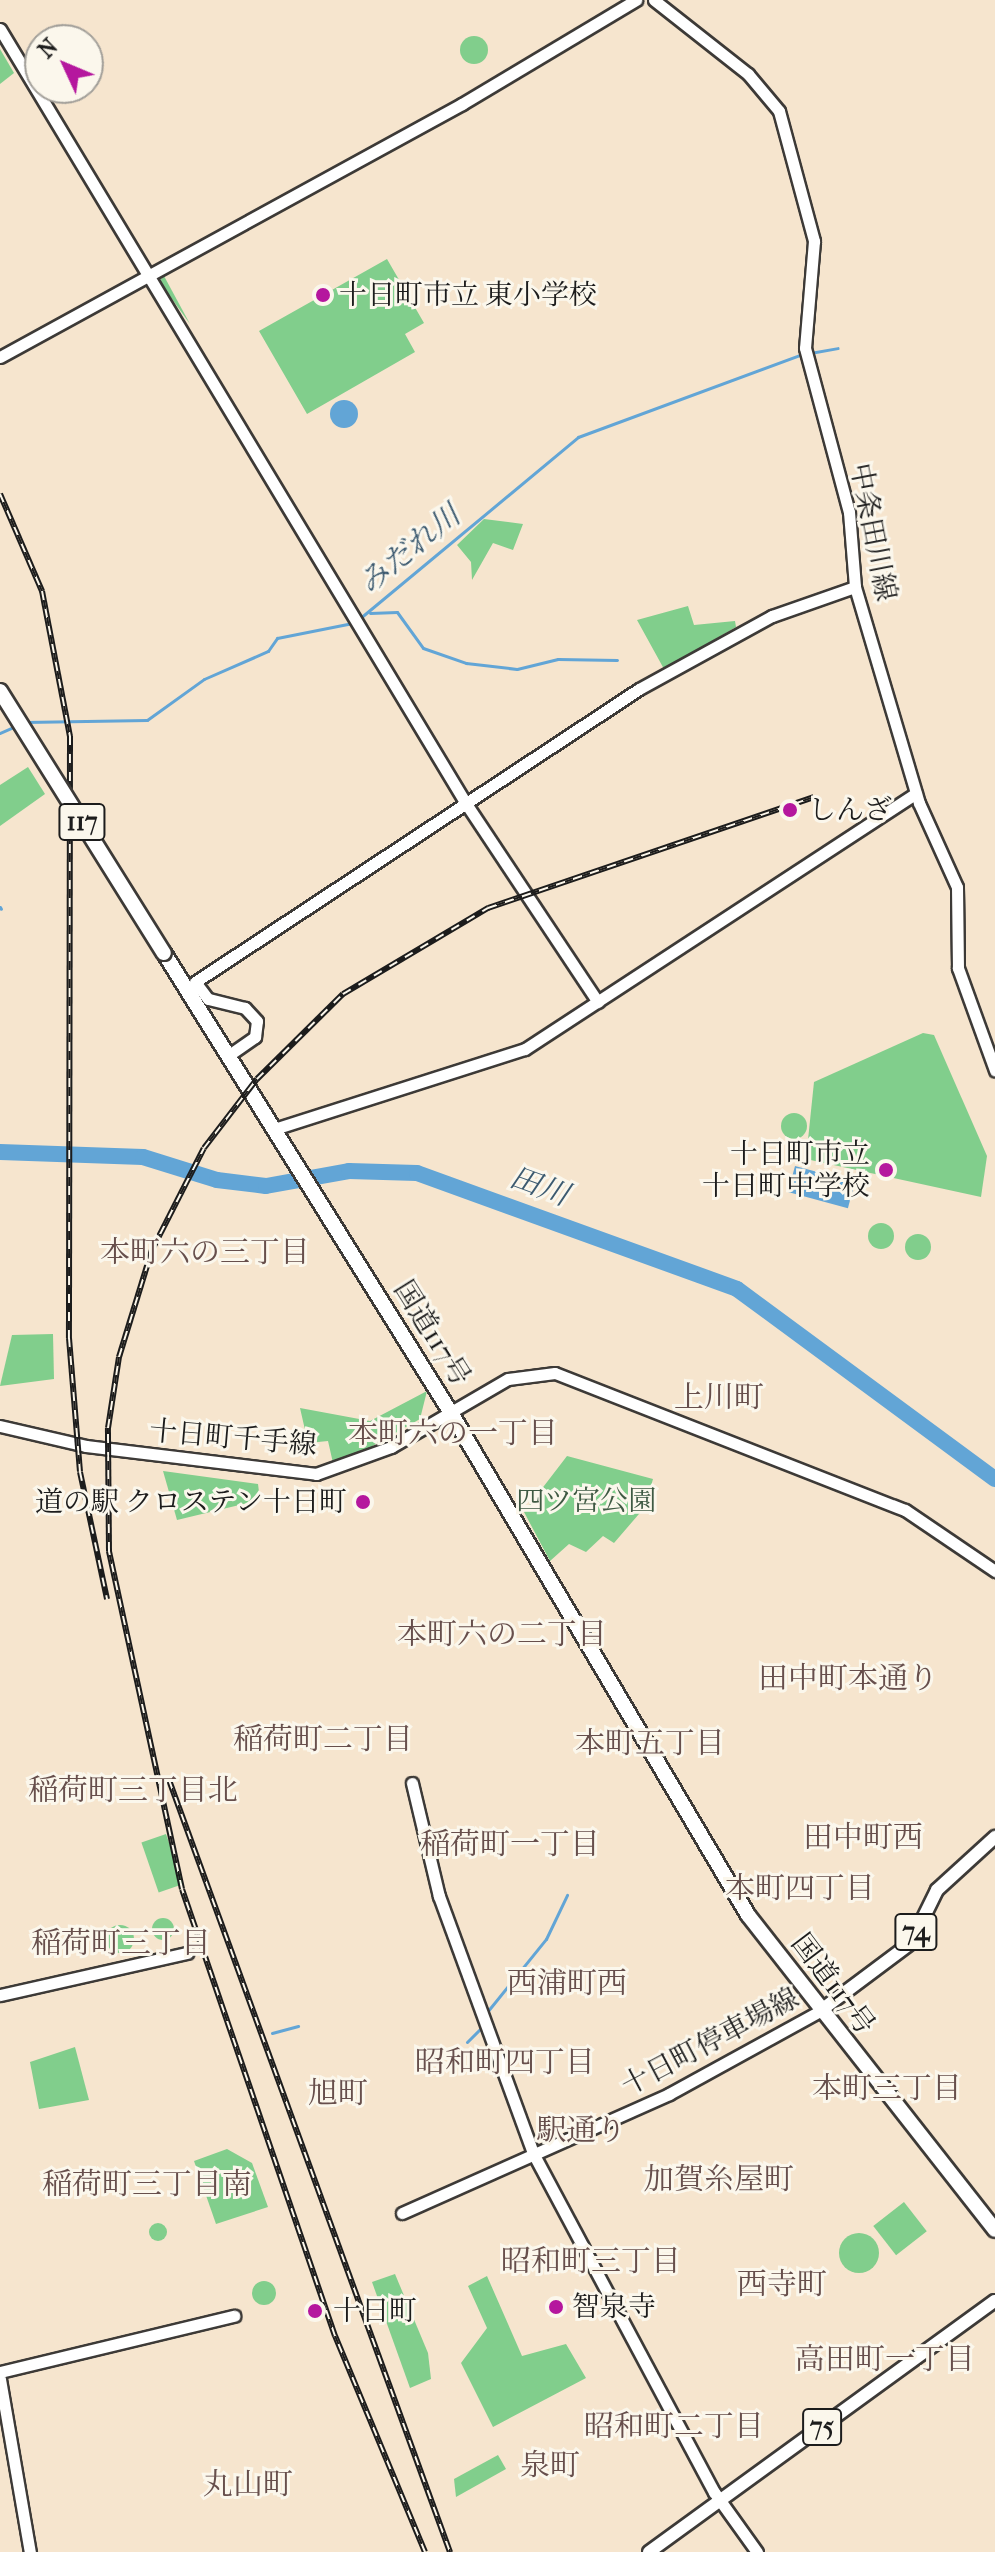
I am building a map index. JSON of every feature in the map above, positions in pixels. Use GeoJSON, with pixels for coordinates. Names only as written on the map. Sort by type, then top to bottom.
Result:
{"type":"FeatureCollection","features":[{"type":"Feature","properties":{"kind":"highway","name":"国道117号"},"geometry":{"type":"LineString","coordinates":[[0,691],[451,1413],[696,1834],[820,2011],[995,2230]]}},
{"type":"Feature","properties":{"kind":"main road","name":"74"},"geometry":{"type":"LineString","coordinates":[[820,2011],[911,1943],[937,1890],[995,1837]]}},
{"type":"Feature","properties":{"kind":"main road","name":"75"},"geometry":{"type":"LineString","coordinates":[[649,2552],[995,2301]]}},
{"type":"Feature","properties":{"kind":"street"},"geometry":{"type":"LineString","coordinates":[[0,357],[636,0]]}},
{"type":"Feature","properties":{"kind":"street","name":"中条田川線"},"geometry":{"type":"LineString","coordinates":[[654,0],[748,74],[779,111],[814,241],[805,348],[849,512],[855,587],[916,793],[957,887],[958,968],[995,1070]]}},
{"type":"Feature","properties":{"kind":"street"},"geometry":{"type":"LineString","coordinates":[[0,29],[465,802],[598,1002]]}},
{"type":"Feature","properties":{"kind":"street"},"geometry":{"type":"LineString","coordinates":[[229,1055],[255,1037],[257,1021],[245,1008],[208,999],[195,982],[465,802],[740,632],[855,587]]}},
{"type":"Feature","properties":{"kind":"street"},"geometry":{"type":"LineString","coordinates":[[274,1129],[485,1067],[598,1002],[916,793]]}},
{"type":"Feature","properties":{"kind":"street","name":"十日町千手線"},"geometry":{"type":"LineString","coordinates":[[0,1426],[86,1446],[316,1474],[391,1447],[508,1379],[555,1373],[905,1510],[995,1571]]}},
{"type":"Feature","properties":{"kind":"street"},"geometry":{"type":"LineString","coordinates":[[412,1783],[439,1896],[534,2155],[719,2502],[757,2552]]}},
{"type":"Feature","properties":{"kind":"street"},"geometry":{"type":"LineString","coordinates":[[0,1995],[187,1953]]}},
{"type":"Feature","properties":{"kind":"street","name":"十日町停車場線"},"geometry":{"type":"LineString","coordinates":[[402,2213],[711,2073],[820,2011]]}},
{"type":"Feature","properties":{"kind":"street"},"geometry":{"type":"LineString","coordinates":[[0,2372],[234,2316]]}},
{"type":"Feature","properties":{"kind":"street"},"geometry":{"type":"LineString","coordinates":[[0,2379],[30,2552]]}},
{"type":"Feature","properties":{"kind":"green space"},"geometry":{"type":"Polygon","coordinates":[[[474,36],[484,40],[488,50],[484,60],[474,64],[464,60],[460,50],[464,40],[474,36]]]}},
{"type":"Feature","properties":{"kind":"green space"},"geometry":{"type":"Polygon","coordinates":[[[0,49],[14,73],[0,84],[0,49]]]}},
{"type":"Feature","properties":{"kind":"green space"},"geometry":{"type":"Polygon","coordinates":[[[387,259],[424,323],[405,334],[415,352],[307,414],[259,331],[387,259]]]}},
{"type":"Feature","properties":{"kind":"green space"},"geometry":{"type":"Polygon","coordinates":[[[164,276],[190,324],[159,281],[164,276]]]}},
{"type":"Feature","properties":{"kind":"green space"},"geometry":{"type":"Polygon","coordinates":[[[484,519],[523,524],[513,550],[493,543],[472,580],[471,562],[457,545],[484,519]]]}},
{"type":"Feature","properties":{"kind":"green space"},"geometry":{"type":"Polygon","coordinates":[[[688,606],[694,625],[735,621],[736,627],[664,669],[637,620],[688,606]]]}},
{"type":"Feature","properties":{"kind":"green space"},"geometry":{"type":"Polygon","coordinates":[[[28,767],[45,794],[0,826],[0,785],[28,767]]]}},
{"type":"Feature","properties":{"kind":"green space"},"geometry":{"type":"Polygon","coordinates":[[[923,1033],[934,1035],[987,1156],[981,1197],[806,1159],[814,1082],[923,1033]]]}},
{"type":"Feature","properties":{"kind":"green space"},"geometry":{"type":"Polygon","coordinates":[[[794,1113],[803,1117],[807,1126],[803,1135],[794,1139],[785,1135],[781,1126],[785,1117],[794,1113]]]}},
{"type":"Feature","properties":{"kind":"green space"},"geometry":{"type":"Polygon","coordinates":[[[881,1223],[890,1227],[894,1236],[890,1245],[881,1249],[872,1245],[868,1236],[872,1227],[881,1223]]]}},
{"type":"Feature","properties":{"kind":"green space"},"geometry":{"type":"Polygon","coordinates":[[[918,1234],[927,1238],[931,1247],[927,1256],[918,1260],[909,1256],[905,1247],[909,1238],[918,1234]]]}},
{"type":"Feature","properties":{"kind":"green space"},"geometry":{"type":"Polygon","coordinates":[[[53,1334],[54,1379],[0,1386],[12,1335],[53,1334]]]}},
{"type":"Feature","properties":{"kind":"green space"},"geometry":{"type":"Polygon","coordinates":[[[427,1391],[420,1419],[353,1457],[333,1463],[328,1441],[308,1443],[300,1408],[370,1421],[427,1391]]]}},
{"type":"Feature","properties":{"kind":"green space","name":"四ツ宮公園"},"geometry":{"type":"Polygon","coordinates":[[[567,1456],[653,1479],[645,1507],[614,1543],[603,1536],[586,1552],[569,1544],[550,1561],[524,1512],[567,1456]]]}},
{"type":"Feature","properties":{"kind":"green space"},"geometry":{"type":"Polygon","coordinates":[[[163,1471],[258,1484],[260,1500],[177,1520],[163,1471]]]}},
{"type":"Feature","properties":{"kind":"green space"},"geometry":{"type":"Polygon","coordinates":[[[166,1834],[183,1884],[159,1893],[141,1842],[166,1834]]]}},
{"type":"Feature","properties":{"kind":"green space"},"geometry":{"type":"Polygon","coordinates":[[[163,1918],[174,1929],[163,1940],[152,1929],[163,1918]]]}},
{"type":"Feature","properties":{"kind":"green space"},"geometry":{"type":"Polygon","coordinates":[[[120,1925],[130,1929],[134,1939],[130,1949],[120,1953],[110,1949],[106,1939],[110,1929],[120,1925]]]}},
{"type":"Feature","properties":{"kind":"green space"},"geometry":{"type":"Polygon","coordinates":[[[75,2047],[89,2100],[39,2109],[30,2062],[75,2047]]]}},
{"type":"Feature","properties":{"kind":"green space"},"geometry":{"type":"Polygon","coordinates":[[[227,2149],[252,2163],[268,2207],[216,2224],[194,2161],[227,2149]]]}},
{"type":"Feature","properties":{"kind":"green space"},"geometry":{"type":"Polygon","coordinates":[[[904,2202],[927,2231],[896,2255],[873,2226],[904,2202]]]}},
{"type":"Feature","properties":{"kind":"green space"},"geometry":{"type":"Polygon","coordinates":[[[154,2223],[162,2223],[167,2232],[165,2239],[154,2241],[149,2236],[149,2228],[154,2223]]]}},
{"type":"Feature","properties":{"kind":"green space"},"geometry":{"type":"Polygon","coordinates":[[[859,2233],[873,2239],[879,2253],[873,2267],[859,2273],[845,2267],[839,2253],[845,2239],[859,2233]]]}},
{"type":"Feature","properties":{"kind":"green space"},"geometry":{"type":"Polygon","coordinates":[[[395,2274],[428,2353],[431,2379],[410,2388],[372,2282],[395,2274]]]}},
{"type":"Feature","properties":{"kind":"green space"},"geometry":{"type":"Polygon","coordinates":[[[487,2276],[522,2356],[566,2344],[586,2378],[493,2427],[461,2363],[487,2328],[468,2286],[487,2276]]]}},
{"type":"Feature","properties":{"kind":"green space"},"geometry":{"type":"Polygon","coordinates":[[[264,2281],[273,2284],[276,2293],[273,2302],[264,2305],[255,2302],[252,2293],[255,2284],[264,2281]]]}},
{"type":"Feature","properties":{"kind":"green space"},"geometry":{"type":"Polygon","coordinates":[[[498,2455],[506,2469],[456,2497],[454,2479],[498,2455]]]}},
{"type":"Feature","properties":{"kind":"water"},"geometry":{"type":"Polygon","coordinates":[[[344,400],[354,404],[358,414],[354,424],[344,428],[334,424],[330,414],[334,404],[344,400]]]}},
{"type":"Feature","properties":{"kind":"water"},"geometry":{"type":"Polygon","coordinates":[[[795,1166],[855,1182],[848,1208],[788,1192],[795,1166]]]}},
{"type":"Feature","properties":{"kind":"waterway","name":"みだれ川"},"geometry":{"type":"LineString","coordinates":[[810,353],[838,348]]}},
{"type":"Feature","properties":{"kind":"waterway","name":"みだれ川"},"geometry":{"type":"LineString","coordinates":[[359,619],[578,437],[802,354]]}},
{"type":"Feature","properties":{"kind":"waterway"},"geometry":{"type":"LineString","coordinates":[[370,613],[397,612],[423,648],[466,663],[517,669],[558,659],[617,660]]}},
{"type":"Feature","properties":{"kind":"waterway","name":"みだれ川"},"geometry":{"type":"LineString","coordinates":[[25,722],[147,720],[204,679],[268,651],[277,638],[353,623]]}},
{"type":"Feature","properties":{"kind":"waterway","name":"みだれ川"},"geometry":{"type":"LineString","coordinates":[[0,733],[18,725]]}},
{"type":"Feature","properties":{"kind":"waterway","name":"田川"},"geometry":{"type":"LineString","coordinates":[[0,1152],[143,1157],[217,1180],[266,1186],[349,1171],[417,1173],[737,1289],[995,1479]]}},
{"type":"Feature","properties":{"kind":"waterway"},"geometry":{"type":"LineString","coordinates":[[487,2012],[546,1939],[567,1895]]}},
{"type":"Feature","properties":{"kind":"waterway"},"geometry":{"type":"LineString","coordinates":[[272,2033],[298,2026]]}},
{"type":"Feature","properties":{"kind":"waterway"},"geometry":{"type":"LineString","coordinates":[[467,2042],[480,2029]]}},
{"type":"Feature","properties":{"kind":"railway"},"geometry":{"type":"LineString","coordinates":[[0,494],[42,591],[70,736],[69,1338],[80,1472],[107,1599]]}},
{"type":"Feature","properties":{"kind":"railway"},"geometry":{"type":"LineString","coordinates":[[425,2552],[335,2336],[182,1889],[109,1551],[108,1428],[119,1357],[152,1250],[204,1148],[257,1079],[343,994],[488,908],[814,797]]}},
{"type":"Feature","properties":{"kind":"railway"},"geometry":{"type":"LineString","coordinates":[[169,1780],[450,2552]]}},
{"type":"Feature","properties":{"kind":"place","name":"十日町市立 東小学校"},"geometry":{"type":"Point","coordinates":[323,295]}},
{"type":"Feature","properties":{"kind":"place","name":"しんざ"},"geometry":{"type":"Point","coordinates":[790,810]}},
{"type":"Feature","properties":{"kind":"place","name":"十日町市立 十日町中学校"},"geometry":{"type":"Point","coordinates":[886,1170]}},
{"type":"Feature","properties":{"kind":"place","name":"道の駅 クロステン十日町"},"geometry":{"type":"Point","coordinates":[363,1502]}},
{"type":"Feature","properties":{"kind":"place","name":"智泉寺"},"geometry":{"type":"Point","coordinates":[556,2307]}},
{"type":"Feature","properties":{"kind":"place","name":"十日町"},"geometry":{"type":"Point","coordinates":[315,2311]}},
{"type":"Feature","properties":{"kind":"district","name":"本町六の三丁目"},"geometry":{"type":"Point","coordinates":[205,1253]}},
{"type":"Feature","properties":{"kind":"district","name":"上川町"},"geometry":{"type":"Point","coordinates":[719,1398]}},
{"type":"Feature","properties":{"kind":"district","name":"本町六の一丁目"},"geometry":{"type":"Point","coordinates":[453,1434]}},
{"type":"Feature","properties":{"kind":"district","name":"本町六の二丁目"},"geometry":{"type":"Point","coordinates":[502,1635]}},
{"type":"Feature","properties":{"kind":"district","name":"田中町本通り"},"geometry":{"type":"Point","coordinates":[848,1679]}},
{"type":"Feature","properties":{"kind":"district","name":"稲荷町二丁目"},"geometry":{"type":"Point","coordinates":[323,1740]}},
{"type":"Feature","properties":{"kind":"district","name":"本町五丁目"},"geometry":{"type":"Point","coordinates":[650,1744]}},
{"type":"Feature","properties":{"kind":"district","name":"稲荷町三丁目北"},"geometry":{"type":"Point","coordinates":[133,1791]}},
{"type":"Feature","properties":{"kind":"district","name":"田中町西"},"geometry":{"type":"Point","coordinates":[863,1838]}},
{"type":"Feature","properties":{"kind":"district","name":"稲荷町一丁目"},"geometry":{"type":"Point","coordinates":[510,1845]}},
{"type":"Feature","properties":{"kind":"district","name":"本町四丁目"},"geometry":{"type":"Point","coordinates":[800,1889]}},
{"type":"Feature","properties":{"kind":"district","name":"稲荷町三丁目"},"geometry":{"type":"Point","coordinates":[121,1944]}},
{"type":"Feature","properties":{"kind":"district","name":"西浦町西"},"geometry":{"type":"Point","coordinates":[567,1984]}},
{"type":"Feature","properties":{"kind":"district","name":"昭和町四丁目"},"geometry":{"type":"Point","coordinates":[505,2063]}},
{"type":"Feature","properties":{"kind":"district","name":"本町三丁目"},"geometry":{"type":"Point","coordinates":[887,2089]}},
{"type":"Feature","properties":{"kind":"district","name":"旭町"},"geometry":{"type":"Point","coordinates":[338,2094]}},
{"type":"Feature","properties":{"kind":"district","name":"駅通り"},"geometry":{"type":"Point","coordinates":[581,2131]}},
{"type":"Feature","properties":{"kind":"district","name":"加賀糸屋町"},"geometry":{"type":"Point","coordinates":[719,2180]}},
{"type":"Feature","properties":{"kind":"district","name":"稲荷町三丁目南"},"geometry":{"type":"Point","coordinates":[147,2185]}},
{"type":"Feature","properties":{"kind":"district","name":"昭和町三丁目"},"geometry":{"type":"Point","coordinates":[591,2262]}},
{"type":"Feature","properties":{"kind":"district","name":"西寺町"},"geometry":{"type":"Point","coordinates":[782,2285]}},
{"type":"Feature","properties":{"kind":"district","name":"高田町一丁目"},"geometry":{"type":"Point","coordinates":[885,2360]}},
{"type":"Feature","properties":{"kind":"district","name":"昭和町二丁目"},"geometry":{"type":"Point","coordinates":[674,2427]}},
{"type":"Feature","properties":{"kind":"district","name":"泉町"},"geometry":{"type":"Point","coordinates":[550,2466]}},
{"type":"Feature","properties":{"kind":"district","name":"丸山町"},"geometry":{"type":"Point","coordinates":[248,2485]}}]}
